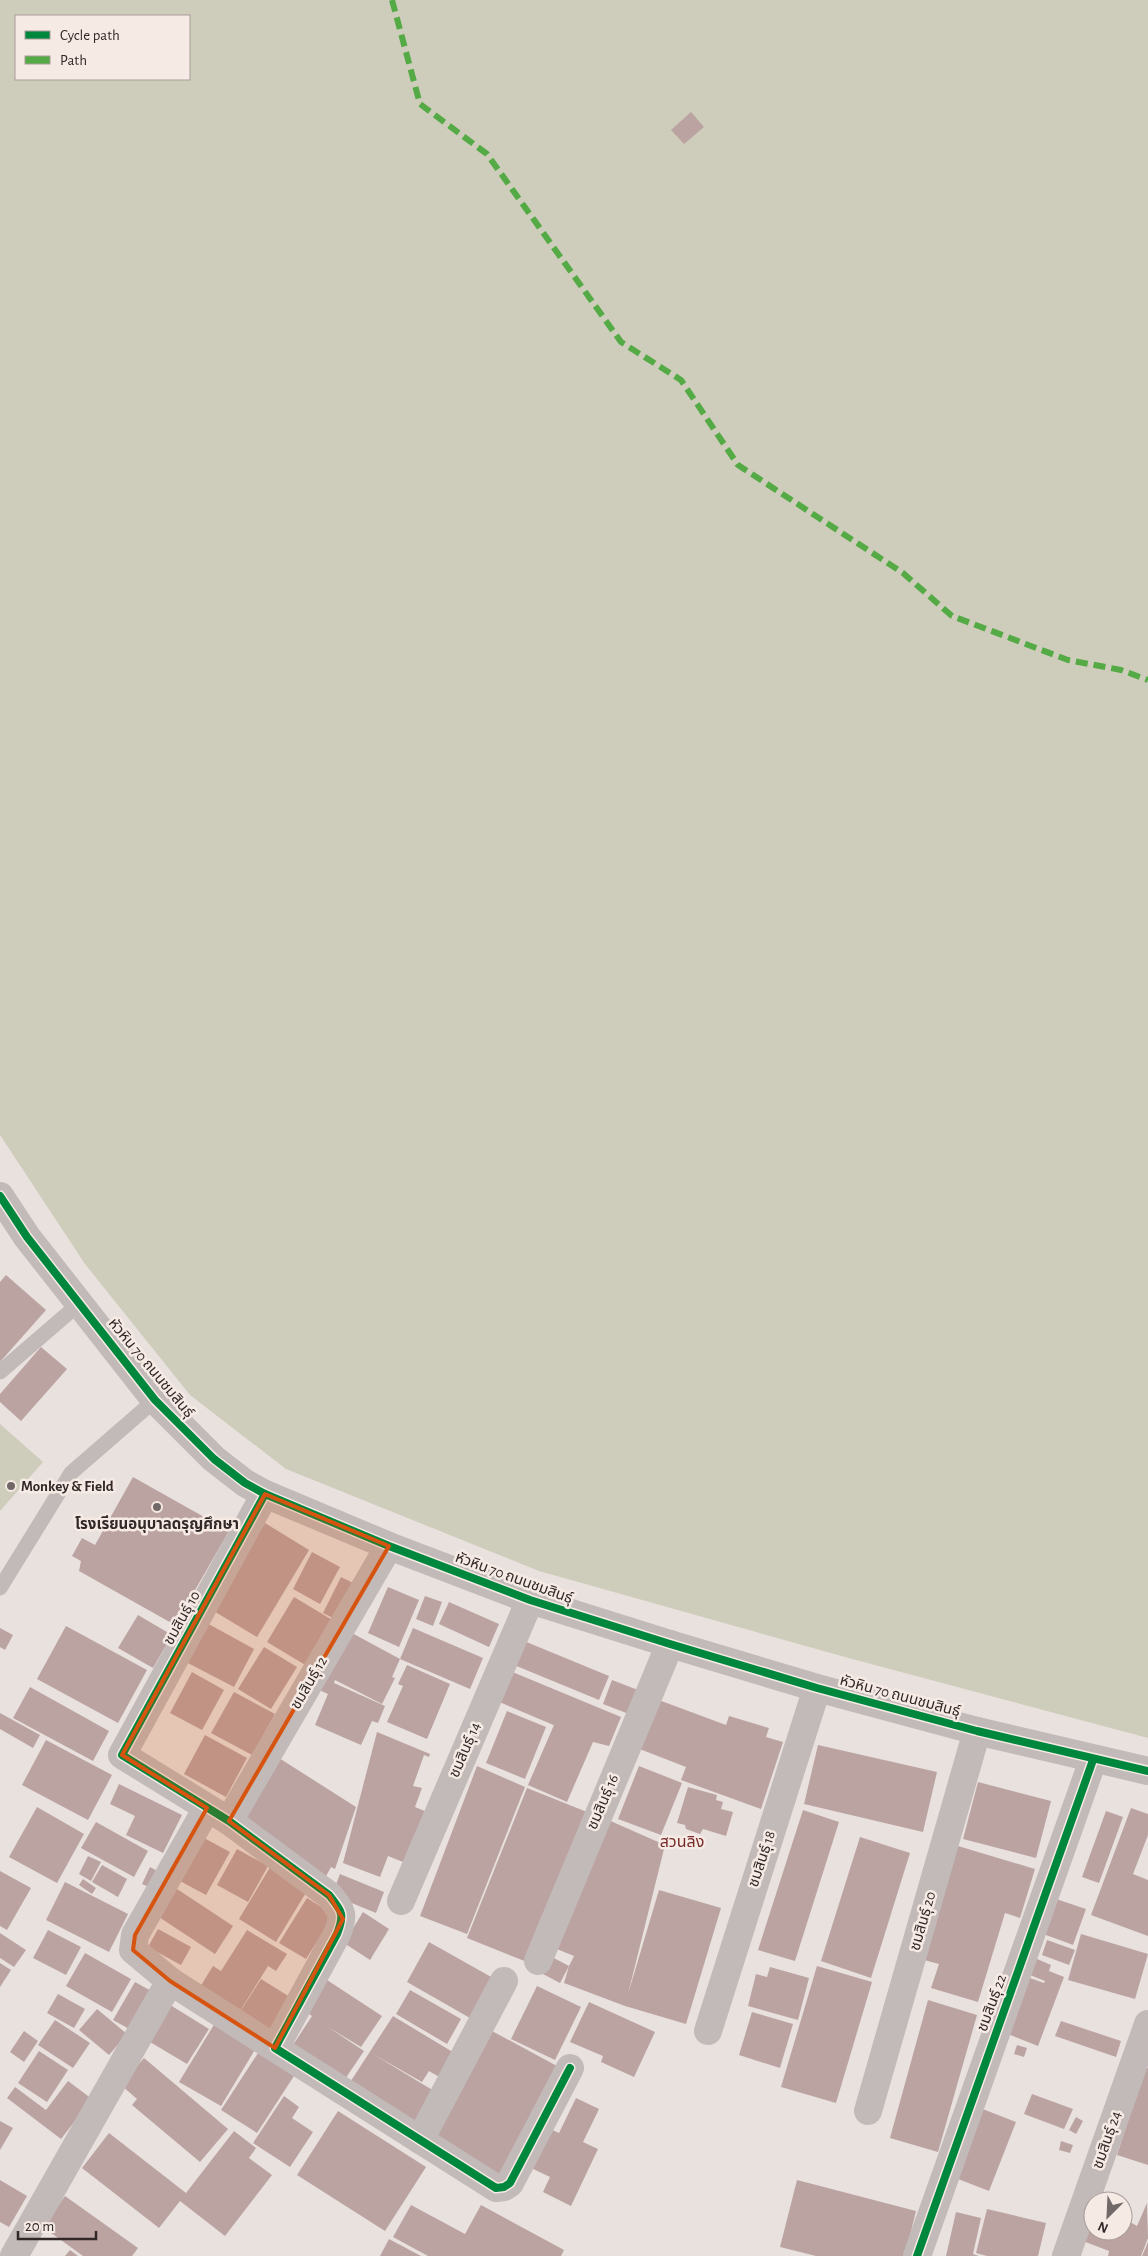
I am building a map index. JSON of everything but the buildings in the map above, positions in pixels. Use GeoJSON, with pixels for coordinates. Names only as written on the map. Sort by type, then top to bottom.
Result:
{"type":"FeatureCollection","features":[{"type":"Feature","properties":{"kind":"street","name":"หัวหิน 70 ถนนชมสินธุ์"},"geometry":{"type":"LineString","coordinates":[[0,1196],[27,1237],[155,1400],[214,1459],[245,1483],[266,1494],[389,1546],[530,1600],[670,1644],[816,1688],[977,1731],[1093,1760],[1148,1771]]}},
{"type":"Feature","properties":{"kind":"street","name":"ชมสินธุ์ 10"},"geometry":{"type":"LineString","coordinates":[[218,1814],[122,1755],[266,1494]]}},
{"type":"Feature","properties":{"kind":"street","name":"ชมสินธุ์ 12"},"geometry":{"type":"LineString","coordinates":[[170,1981],[133,1950],[135,1935],[218,1814],[389,1546]]}},
{"type":"Feature","properties":{"kind":"street","name":"ชมสินธุ์ 14"},"geometry":{"type":"LineString","coordinates":[[401,1900],[530,1600]]}},
{"type":"Feature","properties":{"kind":"street","name":"ชมสินธุ์ 16"},"geometry":{"type":"LineString","coordinates":[[538,1961],[670,1644]]}},
{"type":"Feature","properties":{"kind":"street","name":"ชมสินธุ์ 18"},"geometry":{"type":"LineString","coordinates":[[708,2031],[816,1688]]}},
{"type":"Feature","properties":{"kind":"street","name":"ชมสินธุ์ 20"},"geometry":{"type":"LineString","coordinates":[[868,2111],[977,1731]]}},
{"type":"Feature","properties":{"kind":"street","name":"ชมสินธุ์ 22"},"geometry":{"type":"LineString","coordinates":[[918,2256],[1093,1760]]}},
{"type":"Feature","properties":{"kind":"street"},"geometry":{"type":"LineString","coordinates":[[218,1814],[330,1895],[340,1909],[343,1919],[337,1934],[275,2048]]}},
{"type":"Feature","properties":{"kind":"street"},"geometry":{"type":"LineString","coordinates":[[14,2256],[170,1981],[496,2188],[504,2187],[510,2183],[570,2068]]}},
{"type":"Feature","properties":{"kind":"street"},"geometry":{"type":"LineString","coordinates":[[420,2140],[504,1981]]}},
{"type":"Feature","properties":{"kind":"street","name":"ชมสินธุ์ 24"},"geometry":{"type":"LineString","coordinates":[[1066,2256],[1148,2024]]}},
{"type":"Feature","properties":{"kind":"lane"},"geometry":{"type":"LineString","coordinates":[[0,1372],[80,1303]]}},
{"type":"Feature","properties":{"kind":"lane"},"geometry":{"type":"LineString","coordinates":[[0,1588],[72,1473],[155,1400]]}},
{"type":"Feature","properties":{"kind":"highlighted area"},"geometry":{"type":"Polygon","coordinates":[[[265,1494],[389,1546],[229,1821],[329,1895],[343,1919],[275,2048],[170,1981],[133,1950],[135,1935],[207,1808],[122,1755],[265,1494]]]}},
{"type":"Feature","properties":{"kind":"shaded area"},"geometry":{"type":"Polygon","coordinates":[[[0,0],[1148,0],[1148,1738],[845,1657],[539,1571],[286,1469],[190,1395],[85,1264],[0,1135],[0,0]]]}},
{"type":"Feature","properties":{"kind":"shaded area","name":"Monkey & Field"},"geometry":{"type":"Polygon","coordinates":[[[0,1424],[43,1462],[0,1511],[0,1424]]]}},
{"type":"Feature","properties":{"kind":"marked path"},"geometry":{"type":"LineString","coordinates":[[392,0],[420,104],[487,154],[621,342],[681,380],[738,465],[903,573],[952,616],[1068,660],[1121,670],[1148,680]]}},
{"type":"Feature","properties":{"kind":"cycle path"},"geometry":{"type":"LineString","coordinates":[[0,1196],[27,1237],[155,1400],[214,1459],[245,1483],[265,1494],[389,1546],[530,1600],[670,1644],[817,1688],[977,1731],[1148,1771]]}},
{"type":"Feature","properties":{"kind":"cycle path"},"geometry":{"type":"LineString","coordinates":[[265,1494],[122,1755],[229,1821],[329,1895],[337,1905],[341,1913],[341,1922],[337,1934],[275,2048],[496,2188],[504,2187],[510,2183],[570,2068]]}},
{"type":"Feature","properties":{"kind":"cycle path"},"geometry":{"type":"LineString","coordinates":[[917,2256],[1093,1760]]}},
{"type":"Feature","properties":{"kind":"place","name":"Monkey & Field"},"geometry":{"type":"Point","coordinates":[11,1486]}},
{"type":"Feature","properties":{"kind":"place","name":"โรงเรียนอนุบาลดรุญศึกษา"},"geometry":{"type":"Point","coordinates":[157,1507]}},
{"type":"Feature","properties":{"kind":"district","name":"สวนลิง"},"geometry":{"type":"Point","coordinates":[682,1842]}}]}
